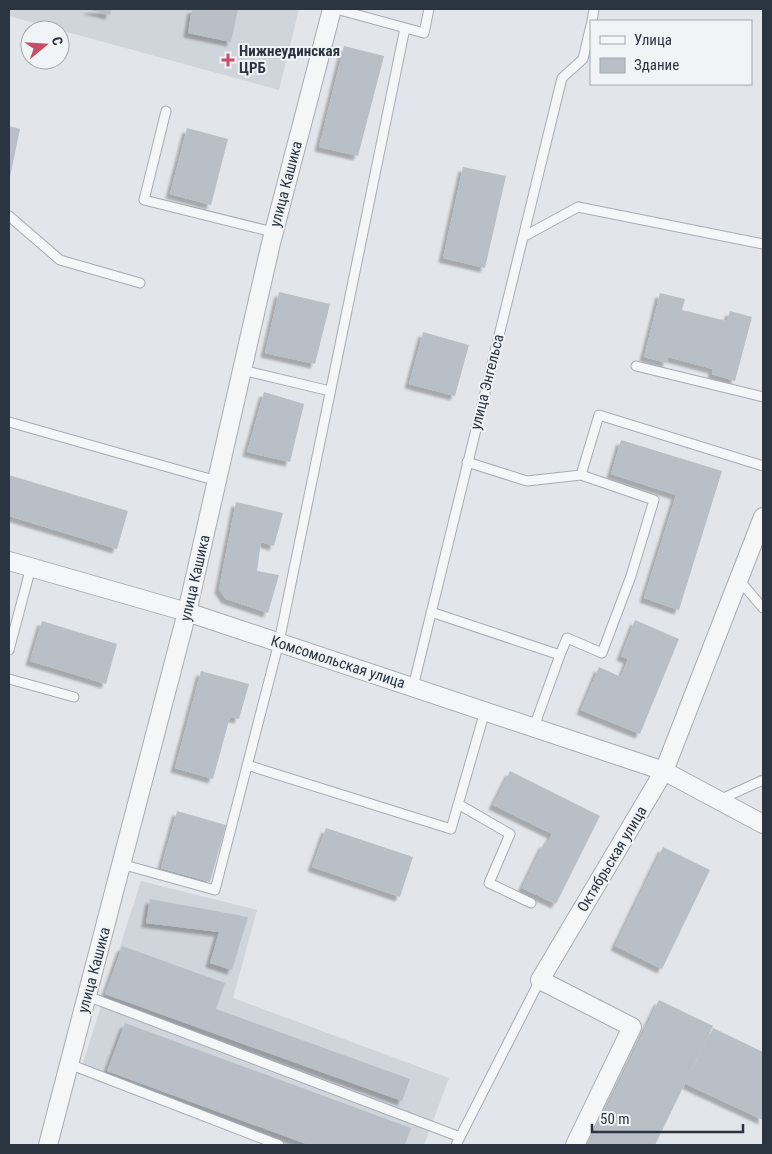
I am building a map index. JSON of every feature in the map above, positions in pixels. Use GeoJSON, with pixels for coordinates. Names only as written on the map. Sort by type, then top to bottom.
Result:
{"type":"FeatureCollection","features":[{"type":"Feature","properties":{"kind":"street","name":"улица Кашика"},"geometry":{"type":"LineString","coordinates":[[48,1145],[187,612],[273,232],[332,9]]}},
{"type":"Feature","properties":{"kind":"street","name":"Октябрьская улица"},"geometry":{"type":"LineString","coordinates":[[540,980],[664,770],[763,517]]}},
{"type":"Feature","properties":{"kind":"street","name":"Комсомольская улица"},"geometry":{"type":"LineString","coordinates":[[9,561],[187,612],[664,770],[763,824]]}},
{"type":"Feature","properties":{"kind":"street"},"geometry":{"type":"LineString","coordinates":[[540,980],[632,1027],[575,1145]]}},
{"type":"Feature","properties":{"kind":"lane"},"geometry":{"type":"LineString","coordinates":[[336,9],[424,33],[429,9]]}},
{"type":"Feature","properties":{"kind":"lane"},"geometry":{"type":"LineString","coordinates":[[121,864],[215,890],[279,642],[404,28]]}},
{"type":"Feature","properties":{"kind":"lane","name":"улица Энгельса"},"geometry":{"type":"LineString","coordinates":[[413,687],[562,78],[583,59],[590,29]]}},
{"type":"Feature","properties":{"kind":"lane"},"geometry":{"type":"LineString","coordinates":[[166,111],[144,200],[273,232]]}},
{"type":"Feature","properties":{"kind":"lane"},"geometry":{"type":"LineString","coordinates":[[522,237],[578,207],[763,244]]}},
{"type":"Feature","properties":{"kind":"lane"},"geometry":{"type":"LineString","coordinates":[[9,216],[60,260],[140,283]]}},
{"type":"Feature","properties":{"kind":"lane"},"geometry":{"type":"LineString","coordinates":[[636,366],[763,397]]}},
{"type":"Feature","properties":{"kind":"lane"},"geometry":{"type":"LineString","coordinates":[[242,370],[330,391]]}},
{"type":"Feature","properties":{"kind":"lane"},"geometry":{"type":"LineString","coordinates":[[580,475],[599,415],[763,466]]}},
{"type":"Feature","properties":{"kind":"lane"},"geometry":{"type":"LineString","coordinates":[[9,422],[217,481]]}},
{"type":"Feature","properties":{"kind":"lane"},"geometry":{"type":"LineString","coordinates":[[467,462],[527,481],[580,475],[654,500],[631,576],[602,653],[567,638],[534,727]]}},
{"type":"Feature","properties":{"kind":"lane"},"geometry":{"type":"LineString","coordinates":[[9,650],[31,567]]}},
{"type":"Feature","properties":{"kind":"lane"},"geometry":{"type":"LineString","coordinates":[[738,579],[763,608]]}},
{"type":"Feature","properties":{"kind":"lane"},"geometry":{"type":"LineString","coordinates":[[431,612],[560,655]]}},
{"type":"Feature","properties":{"kind":"lane"},"geometry":{"type":"LineString","coordinates":[[9,679],[74,697]]}},
{"type":"Feature","properties":{"kind":"lane"},"geometry":{"type":"LineString","coordinates":[[247,765],[451,829],[485,711]]}},
{"type":"Feature","properties":{"kind":"lane"},"geometry":{"type":"LineString","coordinates":[[719,800],[763,780]]}},
{"type":"Feature","properties":{"kind":"lane"},"geometry":{"type":"LineString","coordinates":[[458,804],[510,834],[489,883],[531,903]]}},
{"type":"Feature","properties":{"kind":"lane"},"geometry":{"type":"LineString","coordinates":[[87,996],[458,1141],[540,980]]}},
{"type":"Feature","properties":{"kind":"lane"},"geometry":{"type":"LineString","coordinates":[[69,1064],[278,1145]]}},
{"type":"Feature","properties":{"kind":"shaded area","name":"Нижнеудинская ЦРБ"},"geometry":{"type":"Polygon","coordinates":[[[10,9],[299,9],[279,90],[70,33],[70,20],[24,20],[9,16],[10,9]]]}},
{"type":"Feature","properties":{"kind":"shaded area"},"geometry":{"type":"Polygon","coordinates":[[[141,881],[257,910],[233,998],[449,1078],[424,1145],[286,1145],[81,1069],[141,881]]]}},
{"type":"Feature","properties":{"kind":"building"},"geometry":{"type":"Polygon","coordinates":[[[86,9],[111,9],[110,15],[86,9]]]}},
{"type":"Feature","properties":{"kind":"building"},"geometry":{"type":"Polygon","coordinates":[[[192,9],[238,9],[231,42],[188,33],[192,9]]]}},
{"type":"Feature","properties":{"kind":"building"},"geometry":{"type":"Polygon","coordinates":[[[344,46],[384,56],[358,156],[319,147],[344,46]]]}},
{"type":"Feature","properties":{"kind":"building"},"geometry":{"type":"Polygon","coordinates":[[[9,126],[20,129],[10,177],[9,176],[9,126]]]}},
{"type":"Feature","properties":{"kind":"building"},"geometry":{"type":"Polygon","coordinates":[[[187,128],[228,139],[211,205],[170,194],[187,128]]]}},
{"type":"Feature","properties":{"kind":"building"},"geometry":{"type":"Polygon","coordinates":[[[463,167],[506,176],[485,268],[443,258],[463,167]]]}},
{"type":"Feature","properties":{"kind":"building"},"geometry":{"type":"Polygon","coordinates":[[[279,292],[330,304],[315,364],[265,353],[279,292]]]}},
{"type":"Feature","properties":{"kind":"building"},"geometry":{"type":"Polygon","coordinates":[[[660,293],[685,299],[682,310],[727,321],[730,311],[752,317],[735,381],[712,374],[713,369],[668,357],[667,363],[644,357],[660,293]]]}},
{"type":"Feature","properties":{"kind":"building"},"geometry":{"type":"Polygon","coordinates":[[[423,332],[469,345],[455,396],[409,384],[423,332]]]}},
{"type":"Feature","properties":{"kind":"building"},"geometry":{"type":"Polygon","coordinates":[[[264,392],[304,404],[290,462],[247,452],[264,392]]]}},
{"type":"Feature","properties":{"kind":"building"},"geometry":{"type":"Polygon","coordinates":[[[621,440],[722,471],[679,610],[644,598],[676,495],[611,474],[621,440]]]}},
{"type":"Feature","properties":{"kind":"building"},"geometry":{"type":"Polygon","coordinates":[[[9,475],[128,511],[117,549],[9,516],[9,475]]]}},
{"type":"Feature","properties":{"kind":"building"},"geometry":{"type":"Polygon","coordinates":[[[236,502],[283,513],[274,546],[261,542],[257,571],[279,575],[268,613],[226,599],[219,589],[236,502]]]}},
{"type":"Feature","properties":{"kind":"building"},"geometry":{"type":"Polygon","coordinates":[[[635,620],[679,639],[640,734],[581,710],[599,667],[621,677],[628,659],[621,656],[635,620]]]}},
{"type":"Feature","properties":{"kind":"building"},"geometry":{"type":"Polygon","coordinates":[[[42,621],[117,644],[106,684],[30,661],[42,621]]]}},
{"type":"Feature","properties":{"kind":"building"},"geometry":{"type":"Polygon","coordinates":[[[201,671],[249,684],[239,719],[230,717],[213,779],[175,768],[201,671]]]}},
{"type":"Feature","properties":{"kind":"building"},"geometry":{"type":"Polygon","coordinates":[[[510,771],[600,816],[556,904],[522,888],[544,843],[547,844],[552,834],[493,805],[510,771]]]}},
{"type":"Feature","properties":{"kind":"building"},"geometry":{"type":"Polygon","coordinates":[[[177,811],[226,825],[210,882],[161,868],[177,811]]]}},
{"type":"Feature","properties":{"kind":"building"},"geometry":{"type":"Polygon","coordinates":[[[326,828],[413,857],[400,897],[312,867],[326,828]]]}},
{"type":"Feature","properties":{"kind":"building"},"geometry":{"type":"Polygon","coordinates":[[[663,847],[710,870],[662,969],[615,946],[663,847]]]}},
{"type":"Feature","properties":{"kind":"building"},"geometry":{"type":"Polygon","coordinates":[[[150,899],[248,917],[232,970],[210,963],[219,932],[146,923],[150,899]]]}},
{"type":"Feature","properties":{"kind":"building"},"geometry":{"type":"Polygon","coordinates":[[[122,946],[225,983],[216,1009],[410,1079],[402,1101],[105,994],[122,946]]]}},
{"type":"Feature","properties":{"kind":"building"},"geometry":{"type":"Polygon","coordinates":[[[659,1000],[713,1026],[655,1145],[589,1145],[659,1000]]]}},
{"type":"Feature","properties":{"kind":"building"},"geometry":{"type":"Polygon","coordinates":[[[125,1023],[411,1128],[405,1145],[309,1145],[107,1071],[125,1023]]]}},
{"type":"Feature","properties":{"kind":"building"},"geometry":{"type":"Polygon","coordinates":[[[713,1028],[763,1052],[763,1120],[686,1084],[713,1028]]]}},
{"type":"Feature","properties":{"kind":"place","name":"Нижнеудинская ЦРБ"},"geometry":{"type":"Point","coordinates":[228,60]}}]}
